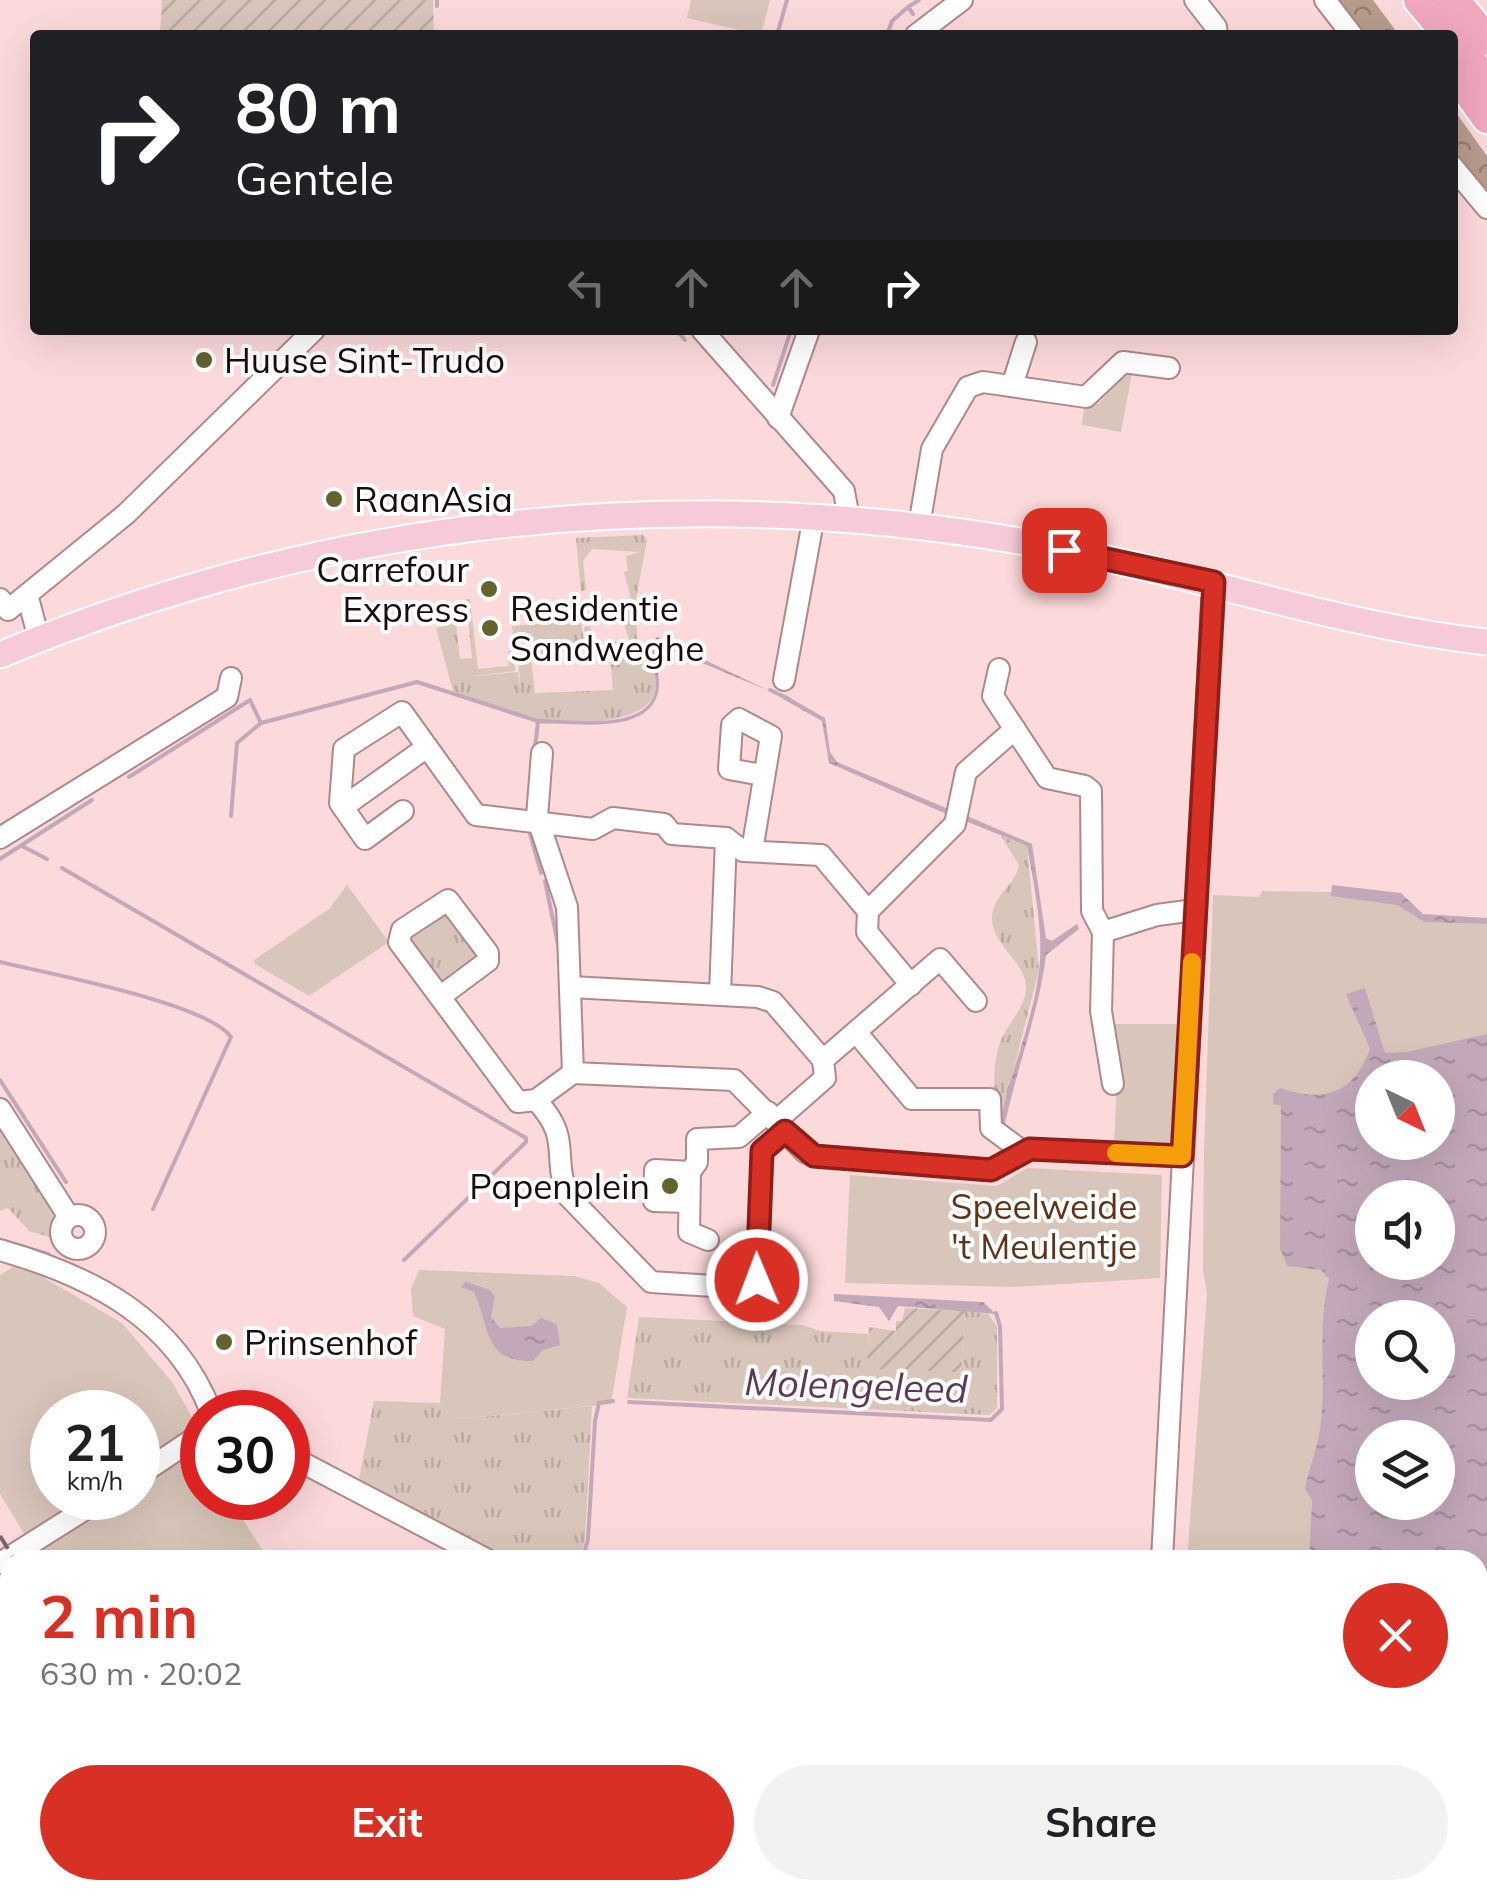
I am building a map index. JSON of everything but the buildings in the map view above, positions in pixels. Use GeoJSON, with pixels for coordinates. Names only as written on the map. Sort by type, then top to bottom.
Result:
{"type":"FeatureCollection","features":[{"type":"Feature","properties":{"kind":"highway"},"geometry":{"type":"LineString","coordinates":[[1406,0],[1425,30]]}},
{"type":"Feature","properties":{"kind":"highway"},"geometry":{"type":"LineString","coordinates":[[1419,0],[1444,30]]}},
{"type":"Feature","properties":{"kind":"highway"},"geometry":{"type":"LineString","coordinates":[[1455,0],[1487,19]]}},
{"type":"Feature","properties":{"kind":"highway"},"geometry":{"type":"LineString","coordinates":[[1455,0],[1487,40]]}},
{"type":"Feature","properties":{"kind":"highway"},"geometry":{"type":"LineString","coordinates":[[1458,47],[1487,81]]}},
{"type":"Feature","properties":{"kind":"highway"},"geometry":{"type":"LineString","coordinates":[[1458,78],[1487,118]]}},
{"type":"Feature","properties":{"kind":"main road"},"geometry":{"type":"LineString","coordinates":[[0,655],[240,571],[336,548],[488,523],[680,512],[849,519],[1027,542],[1214,582],[1387,626],[1487,642]]}},
{"type":"Feature","properties":{"kind":"street"},"geometry":{"type":"LineString","coordinates":[[923,30],[962,0]]}},
{"type":"Feature","properties":{"kind":"street"},"geometry":{"type":"LineString","coordinates":[[1196,0],[1216,30]]}},
{"type":"Feature","properties":{"kind":"street"},"geometry":{"type":"LineString","coordinates":[[1325,0],[1348,30]]}},
{"type":"Feature","properties":{"kind":"street"},"geometry":{"type":"LineString","coordinates":[[1458,173],[1487,208]]}},
{"type":"Feature","properties":{"kind":"street"},"geometry":{"type":"LineString","coordinates":[[0,599],[8,610],[28,598],[151,491],[309,335]]}},
{"type":"Feature","properties":{"kind":"street"},"geometry":{"type":"LineString","coordinates":[[706,335],[844,491],[849,519]]}},
{"type":"Feature","properties":{"kind":"street"},"geometry":{"type":"LineString","coordinates":[[778,418],[807,335]]}},
{"type":"Feature","properties":{"kind":"street"},"geometry":{"type":"LineString","coordinates":[[1012,386],[1026,342]]}},
{"type":"Feature","properties":{"kind":"street"},"geometry":{"type":"LineString","coordinates":[[920,526],[932,449],[962,394],[975,383],[1086,397],[1123,362],[1169,368]]}},
{"type":"Feature","properties":{"kind":"street"},"geometry":{"type":"LineString","coordinates":[[784,680],[814,516]]}},
{"type":"Feature","properties":{"kind":"street"},"geometry":{"type":"LineString","coordinates":[[1162,1550],[1214,582]]}},
{"type":"Feature","properties":{"kind":"street"},"geometry":{"type":"LineString","coordinates":[[28,598],[39,639]]}},
{"type":"Feature","properties":{"kind":"street"},"geometry":{"type":"LineString","coordinates":[[999,669],[993,696],[1047,778],[1085,786],[1091,792],[1092,911],[1103,932],[1101,1012],[1113,1084]]}},
{"type":"Feature","properties":{"kind":"street"},"geometry":{"type":"LineString","coordinates":[[0,838],[226,697],[231,678]]}},
{"type":"Feature","properties":{"kind":"street"},"geometry":{"type":"LineString","coordinates":[[403,811],[366,839],[343,807],[344,749],[402,712],[476,815],[593,829],[614,818],[664,824],[672,834],[726,838],[742,850],[821,855],[868,911],[867,932],[910,985]]}},
{"type":"Feature","properties":{"kind":"street"},"geometry":{"type":"LineString","coordinates":[[868,911],[949,832],[960,812],[966,772],[1015,729]]}},
{"type":"Feature","properties":{"kind":"street"},"geometry":{"type":"LineString","coordinates":[[343,807],[427,747]]}},
{"type":"Feature","properties":{"kind":"street"},"geometry":{"type":"LineString","coordinates":[[542,753],[538,823],[567,907],[573,1074]]}},
{"type":"Feature","properties":{"kind":"street"},"geometry":{"type":"LineString","coordinates":[[752,851],[762,775]]}},
{"type":"Feature","properties":{"kind":"street"},"geometry":{"type":"LineString","coordinates":[[720,994],[726,838]]}},
{"type":"Feature","properties":{"kind":"street"},"geometry":{"type":"LineString","coordinates":[[441,996],[488,961],[488,954],[448,900],[398,935],[399,942],[441,996],[527,1101],[552,1117],[561,1138],[561,1179],[568,1196],[651,1282],[729,1287],[740,1280],[757,1280],[762,1151],[776,1121]]}},
{"type":"Feature","properties":{"kind":"street"},"geometry":{"type":"LineString","coordinates":[[1103,932],[1157,916],[1195,910]]}},
{"type":"Feature","properties":{"kind":"street"},"geometry":{"type":"LineString","coordinates":[[823,1060],[940,959],[976,1001]]}},
{"type":"Feature","properties":{"kind":"street"},"geometry":{"type":"LineString","coordinates":[[570,987],[720,994],[773,1002],[823,1060],[825,1078],[776,1121],[739,1137],[697,1138],[697,1162],[690,1172],[689,1232],[708,1240]]}},
{"type":"Feature","properties":{"kind":"street"},"geometry":{"type":"LineString","coordinates":[[856,1032],[912,1098],[990,1099],[992,1128],[1022,1150],[1182,1156]]}},
{"type":"Feature","properties":{"kind":"street"},"geometry":{"type":"LineString","coordinates":[[527,1101],[573,1074],[734,1080],[814,1156],[991,1170],[1022,1150]]}},
{"type":"Feature","properties":{"kind":"street"},"geometry":{"type":"LineString","coordinates":[[0,1109],[69,1217]]}},
{"type":"Feature","properties":{"kind":"street"},"geometry":{"type":"LineString","coordinates":[[688,1202],[654,1201],[654,1170],[690,1172]]}},
{"type":"Feature","properties":{"kind":"street"},"geometry":{"type":"LineString","coordinates":[[0,1250],[72,1273],[135,1309],[161,1332],[197,1390]]}},
{"type":"Feature","properties":{"kind":"street"},"geometry":{"type":"LineString","coordinates":[[310,1467],[469,1550]]}},
{"type":"Feature","properties":{"kind":"street"},"geometry":{"type":"LineString","coordinates":[[21,1550],[68,1520]]}},
{"type":"Feature","properties":{"kind":"green space"},"geometry":{"type":"Polygon","coordinates":[[[162,0],[433,0],[434,30],[160,30],[162,0]]]}},
{"type":"Feature","properties":{"kind":"green space"},"geometry":{"type":"Polygon","coordinates":[[[691,0],[770,0],[762,30],[739,30],[687,18],[691,0]]]}},
{"type":"Feature","properties":{"kind":"green space"},"geometry":{"type":"Polygon","coordinates":[[[1335,0],[1373,0],[1395,30],[1357,30],[1335,0]]]}},
{"type":"Feature","properties":{"kind":"green space"},"geometry":{"type":"Polygon","coordinates":[[[1458,115],[1487,156],[1487,194],[1458,158],[1458,115]]]}},
{"type":"Feature","properties":{"kind":"green space"},"geometry":{"type":"Polygon","coordinates":[[[1127,372],[1132,373],[1121,432],[1082,425],[1084,407],[1099,403],[1127,372]]]}},
{"type":"Feature","properties":{"kind":"green space"},"geometry":{"type":"Polygon","coordinates":[[[643,535],[647,540],[636,599],[637,642],[587,647],[584,627],[590,626],[593,644],[629,640],[621,613],[626,612],[625,600],[631,599],[624,572],[628,571],[626,556],[640,552],[592,549],[583,561],[586,590],[581,591],[576,538],[643,535]]]}},
{"type":"Feature","properties":{"kind":"green space"},"geometry":{"type":"Polygon","coordinates":[[[466,599],[470,599],[478,669],[509,666],[508,651],[513,651],[515,671],[462,677],[518,672],[521,693],[518,658],[556,654],[531,659],[535,693],[613,690],[610,656],[588,651],[642,643],[649,646],[655,692],[636,712],[602,721],[564,722],[514,715],[453,691],[436,628],[456,623],[460,659],[472,658],[466,599]]]}},
{"type":"Feature","properties":{"kind":"green space"},"geometry":{"type":"Polygon","coordinates":[[[581,620],[585,650],[516,656],[512,626],[581,620]]]}},
{"type":"Feature","properties":{"kind":"green space"},"geometry":{"type":"Polygon","coordinates":[[[1001,836],[1027,846],[1039,970],[1000,1123],[995,1091],[996,1058],[1026,989],[1021,971],[998,939],[992,920],[995,904],[1019,865],[1001,836]]]}},
{"type":"Feature","properties":{"kind":"green space"},"geometry":{"type":"Polygon","coordinates":[[[347,885],[389,942],[309,996],[255,964],[254,960],[329,909],[347,885]]]}},
{"type":"Feature","properties":{"kind":"green space"},"geometry":{"type":"Polygon","coordinates":[[[1262,891],[1331,892],[1397,905],[1424,922],[1487,924],[1487,1550],[1188,1550],[1207,1294],[1203,1270],[1213,895],[1259,897],[1262,891]]]}},
{"type":"Feature","properties":{"kind":"green space"},"geometry":{"type":"Polygon","coordinates":[[[445,907],[483,956],[443,988],[405,939],[445,907]]]}},
{"type":"Feature","properties":{"kind":"green space"},"geometry":{"type":"Polygon","coordinates":[[[1109,1024],[1180,1024],[1173,1147],[1114,1147],[1117,1083],[1109,1024]]]}},
{"type":"Feature","properties":{"kind":"green space"},"geometry":{"type":"Polygon","coordinates":[[[0,1125],[54,1209],[50,1237],[29,1231],[8,1208],[0,1211],[0,1125]]]}},
{"type":"Feature","properties":{"kind":"green space","name":"Speelweide 't Meulentje"},"geometry":{"type":"Polygon","coordinates":[[[1027,1168],[1162,1175],[1160,1278],[1015,1287],[845,1283],[850,1175],[997,1186],[1027,1168]]]}},
{"type":"Feature","properties":{"kind":"green space"},"geometry":{"type":"Polygon","coordinates":[[[26,1259],[46,1279],[122,1323],[172,1382],[180,1396],[180,1520],[243,1520],[263,1550],[34,1550],[0,1494],[0,1275],[26,1259]]]}},
{"type":"Feature","properties":{"kind":"green space"},"geometry":{"type":"Polygon","coordinates":[[[419,1270],[574,1276],[599,1283],[627,1307],[611,1404],[458,1419],[440,1403],[445,1329],[413,1316],[411,1289],[419,1270]]]}},
{"type":"Feature","properties":{"kind":"green space"},"geometry":{"type":"Polygon","coordinates":[[[905,1308],[965,1311],[961,1372],[867,1369],[869,1327],[896,1331],[896,1321],[902,1321],[905,1308]]]}},
{"type":"Feature","properties":{"kind":"green space"},"geometry":{"type":"Polygon","coordinates":[[[965,1311],[988,1314],[997,1326],[997,1408],[989,1415],[627,1398],[639,1317],[803,1325],[820,1331],[868,1334],[868,1369],[961,1371],[965,1311]]]}},
{"type":"Feature","properties":{"kind":"green space"},"geometry":{"type":"Polygon","coordinates":[[[374,1401],[440,1403],[459,1419],[592,1406],[582,1550],[478,1550],[357,1489],[374,1401]]]}},
{"type":"Feature","properties":{"kind":"water"},"geometry":{"type":"Polygon","coordinates":[[[657,637],[772,692],[659,645],[654,650],[658,690],[649,709],[620,722],[535,724],[538,719],[608,720],[641,711],[652,701],[656,685],[649,646],[657,637]]]}},
{"type":"Feature","properties":{"kind":"water"},"geometry":{"type":"Polygon","coordinates":[[[785,695],[825,718],[830,752],[837,762],[953,811],[951,816],[829,763],[822,721],[783,699],[785,695]]]}},
{"type":"Feature","properties":{"kind":"water"},"geometry":{"type":"Polygon","coordinates":[[[965,815],[1032,844],[1046,938],[1052,941],[1077,924],[1079,929],[1046,955],[1005,1124],[1000,1123],[1039,971],[1038,909],[1027,846],[963,820],[965,815]]]}},
{"type":"Feature","properties":{"kind":"water"},"geometry":{"type":"Polygon","coordinates":[[[1332,885],[1401,893],[1423,914],[1487,918],[1487,924],[1424,922],[1397,905],[1331,896],[1332,885]]]}},
{"type":"Feature","properties":{"kind":"water"},"geometry":{"type":"Polygon","coordinates":[[[1365,988],[1385,1053],[1407,1052],[1487,1034],[1487,1550],[1310,1550],[1312,1500],[1305,1489],[1321,1421],[1323,1316],[1329,1279],[1321,1270],[1287,1266],[1280,1248],[1281,1106],[1273,1104],[1273,1094],[1280,1088],[1322,1094],[1345,1086],[1355,1077],[1355,1160],[1455,1160],[1455,1060],[1365,1060],[1370,1049],[1346,994],[1365,988]]]}},
{"type":"Feature","properties":{"kind":"water"},"geometry":{"type":"Polygon","coordinates":[[[466,1282],[490,1290],[495,1297],[491,1317],[500,1328],[531,1326],[541,1318],[557,1324],[560,1345],[543,1350],[533,1361],[505,1356],[490,1339],[474,1292],[461,1287],[466,1282]]]}},
{"type":"Feature","properties":{"kind":"water"},"geometry":{"type":"Polygon","coordinates":[[[834,1294],[983,1302],[996,1314],[898,1306],[889,1321],[879,1307],[834,1301],[834,1294]]]}},
{"type":"Feature","properties":{"kind":"waterway"},"geometry":{"type":"LineString","coordinates":[[437,0],[437,6]]}},
{"type":"Feature","properties":{"kind":"waterway","name":"Molengeleed"},"geometry":{"type":"LineString","coordinates":[[778,30],[787,0]]}},
{"type":"Feature","properties":{"kind":"waterway"},"geometry":{"type":"LineString","coordinates":[[913,14],[908,7],[919,0]]}},
{"type":"Feature","properties":{"kind":"waterway"},"geometry":{"type":"LineString","coordinates":[[889,30],[892,21],[908,7]]}},
{"type":"Feature","properties":{"kind":"waterway","name":"Molengeleed"},"geometry":{"type":"LineString","coordinates":[[680,335],[685,340]]}},
{"type":"Feature","properties":{"kind":"waterway"},"geometry":{"type":"LineString","coordinates":[[773,385],[789,335]]}},
{"type":"Feature","properties":{"kind":"waterway"},"geometry":{"type":"LineString","coordinates":[[231,816],[237,743],[261,723],[417,682],[538,721]]}},
{"type":"Feature","properties":{"kind":"waterway","name":"Molengeleed"},"geometry":{"type":"LineString","coordinates":[[770,690],[789,699]]}},
{"type":"Feature","properties":{"kind":"waterway"},"geometry":{"type":"LineString","coordinates":[[129,777],[250,700],[261,723]]}},
{"type":"Feature","properties":{"kind":"waterway"},"geometry":{"type":"LineString","coordinates":[[535,747],[538,722]]}},
{"type":"Feature","properties":{"kind":"waterway"},"geometry":{"type":"LineString","coordinates":[[0,859],[92,800]]}},
{"type":"Feature","properties":{"kind":"waterway"},"geometry":{"type":"LineString","coordinates":[[529,830],[541,873]]}},
{"type":"Feature","properties":{"kind":"waterway"},"geometry":{"type":"LineString","coordinates":[[22,846],[47,859]]}},
{"type":"Feature","properties":{"kind":"waterway"},"geometry":{"type":"LineString","coordinates":[[62,868],[526,1138],[404,1260]]}},
{"type":"Feature","properties":{"kind":"waterway"},"geometry":{"type":"LineString","coordinates":[[545,881],[558,944]]}},
{"type":"Feature","properties":{"kind":"waterway"},"geometry":{"type":"LineString","coordinates":[[0,962],[159,1001],[216,1024],[231,1037],[153,1209]]}},
{"type":"Feature","properties":{"kind":"waterway"},"geometry":{"type":"LineString","coordinates":[[0,1080],[66,1182]]}},
{"type":"Feature","properties":{"kind":"waterway"},"geometry":{"type":"LineString","coordinates":[[0,1240],[48,1254]]}},
{"type":"Feature","properties":{"kind":"waterway","name":"Molengeleed"},"geometry":{"type":"LineString","coordinates":[[629,1402],[991,1420],[1002,1409],[1000,1326],[996,1313]]}},
{"type":"Feature","properties":{"kind":"waterway","name":"Molengeleed"},"geometry":{"type":"LineString","coordinates":[[585,1550],[595,1421],[599,1403],[613,1401]]}},
{"type":"Feature","properties":{"kind":"railway"},"geometry":{"type":"LineString","coordinates":[[0,1536],[9,1550]]}},
{"type":"Feature","properties":{"kind":"slow traffic"},"geometry":{"type":"LineString","coordinates":[[1116,1153],[1182,1156],[1192,962]]}},
{"type":"Feature","properties":{"kind":"place","name":"Huuse Sint-Trudo"},"geometry":{"type":"Point","coordinates":[204,360]}},
{"type":"Feature","properties":{"kind":"place","name":"RaanAsia"},"geometry":{"type":"Point","coordinates":[334,499]}},
{"type":"Feature","properties":{"kind":"place","name":"Carrefour Express"},"geometry":{"type":"Point","coordinates":[489,589]}},
{"type":"Feature","properties":{"kind":"place","name":"Residentie Sandweghe"},"geometry":{"type":"Point","coordinates":[490,628]}},
{"type":"Feature","properties":{"kind":"place","name":"Papenplein"},"geometry":{"type":"Point","coordinates":[670,1186]}},
{"type":"Feature","properties":{"kind":"place","name":"Prinsenhof"},"geometry":{"type":"Point","coordinates":[224,1342]}},
{"type":"Feature","properties":{"kind":"route"},"geometry":{"type":"LineString","coordinates":[[757,1280],[762,1151],[785,1131],[814,1156],[991,1170],[998,1170],[1022,1150],[1030,1149],[1182,1156],[1214,582],[1064,550]]}}]}
